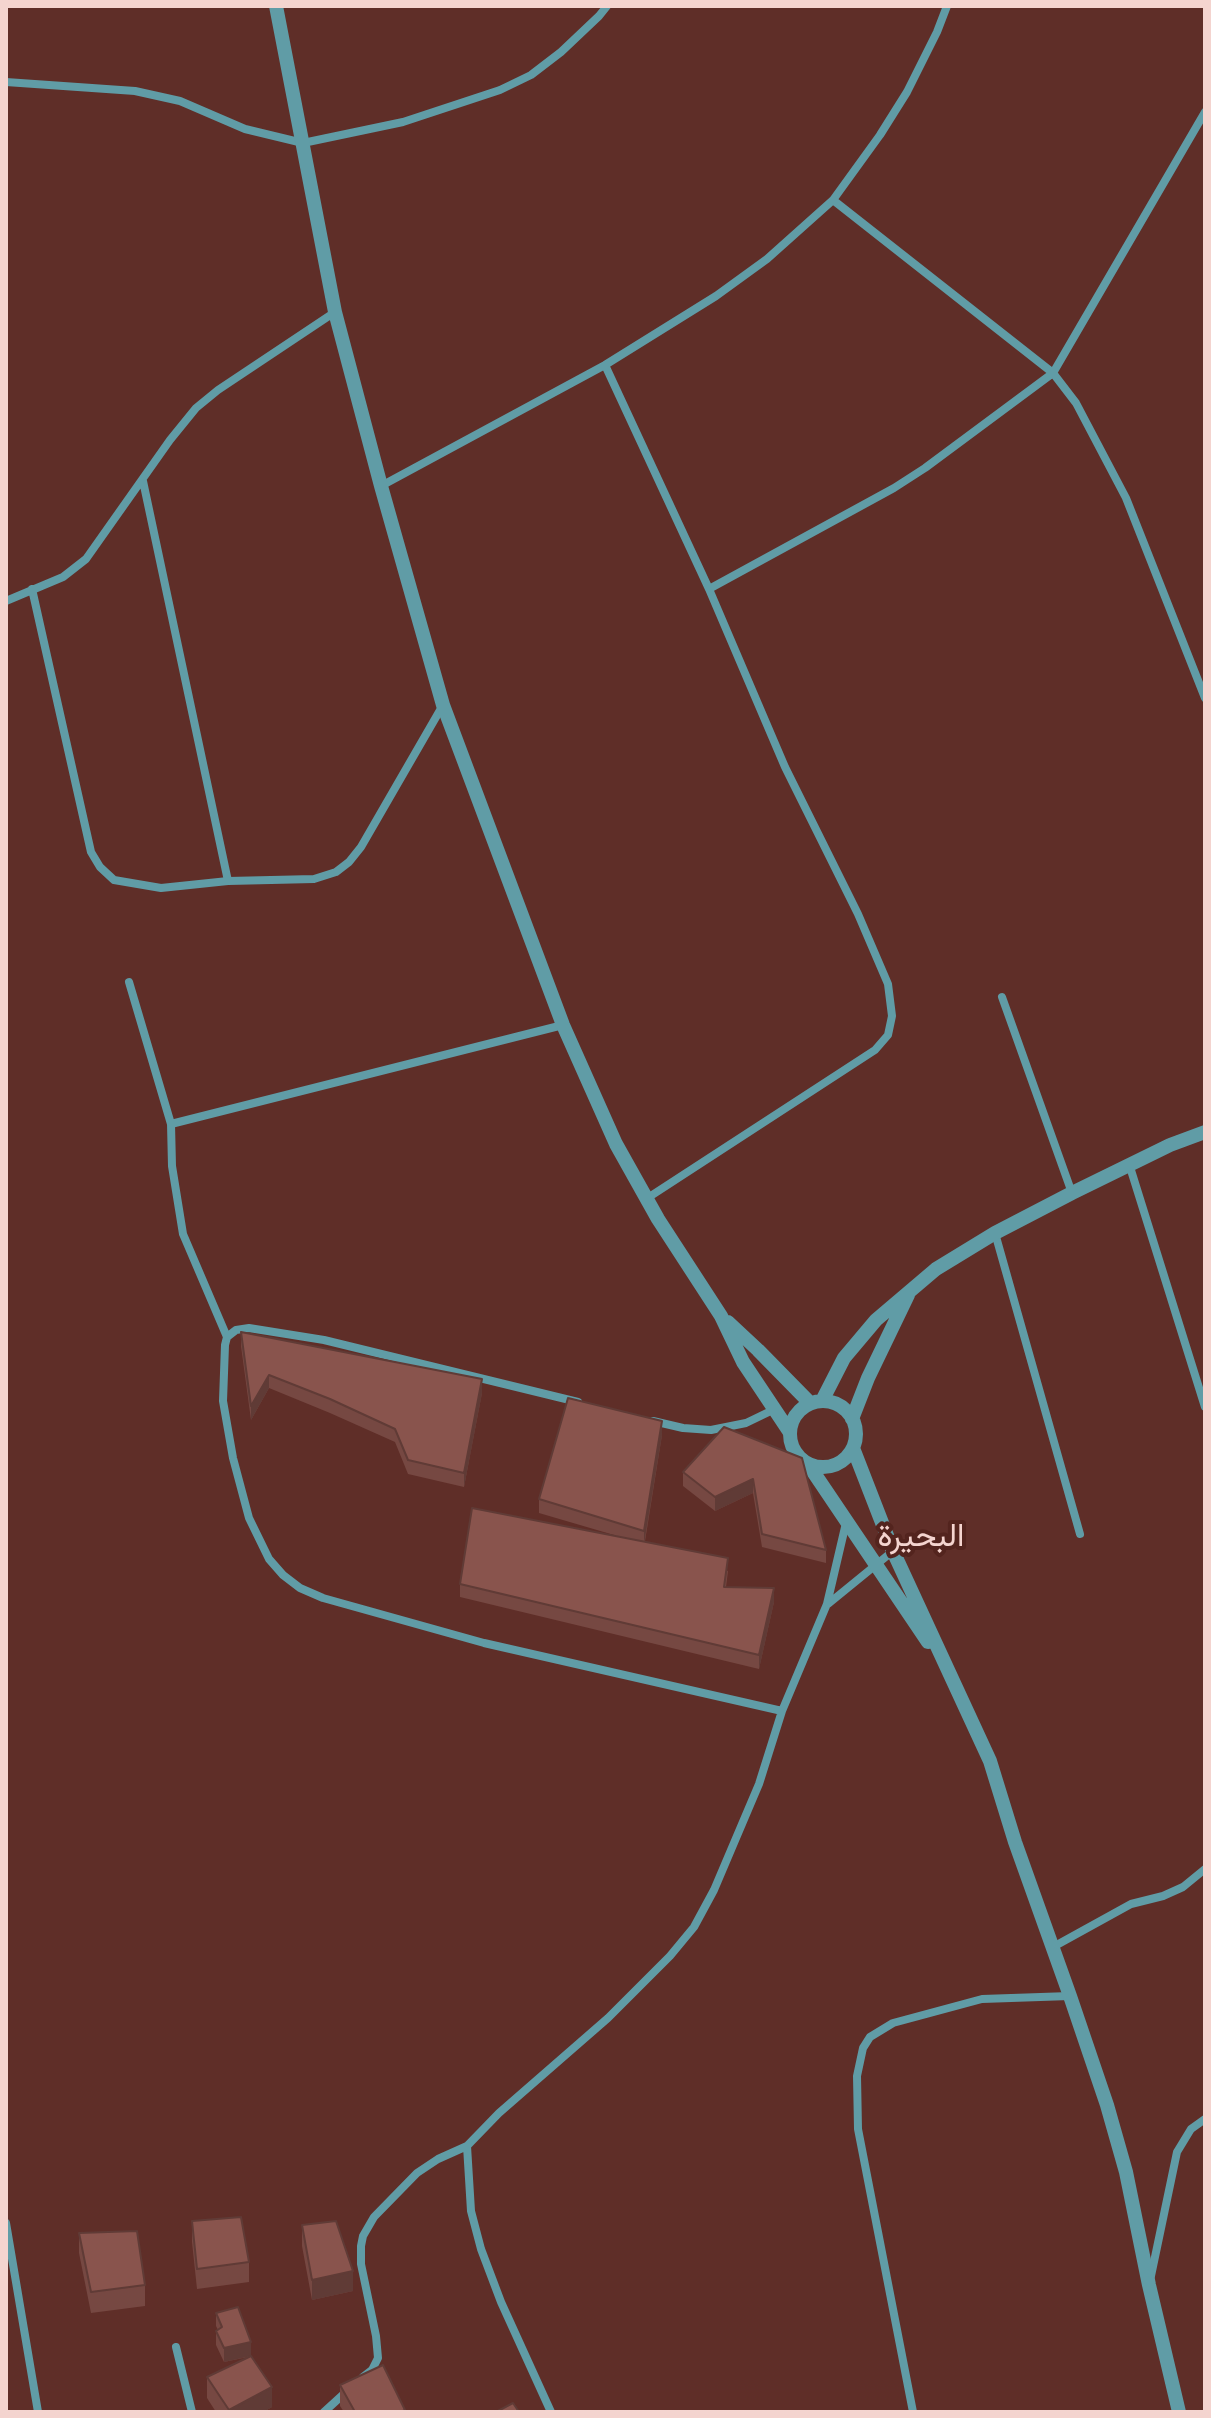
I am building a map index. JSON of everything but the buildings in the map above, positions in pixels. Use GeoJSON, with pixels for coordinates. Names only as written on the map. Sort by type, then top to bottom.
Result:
{"type":"FeatureCollection","features":[{"type":"Feature","properties":{"kind":"street"},"geometry":{"type":"LineString","coordinates":[[276,6],[335,312],[381,486],[443,705],[563,1025],[616,1144],[646,1199],[721,1316],[743,1362],[789,1431],[797,1456],[818,1467],[839,1463],[853,1448],[856,1433],[852,1419],[840,1405],[816,1402],[721,1316]]}},
{"type":"Feature","properties":{"kind":"street"},"geometry":{"type":"LineString","coordinates":[[6,82],[135,91],[180,101],[245,129],[303,143],[403,122],[500,90],[531,75],[561,52],[607,6]]}},
{"type":"Feature","properties":{"kind":"street"},"geometry":{"type":"LineString","coordinates":[[381,486],[605,365],[703,304],[767,259],[833,200],[880,135],[907,92],[947,6]]}},
{"type":"Feature","properties":{"kind":"street"},"geometry":{"type":"LineString","coordinates":[[709,589],[894,488],[1053,373],[1205,112]]}},
{"type":"Feature","properties":{"kind":"street"},"geometry":{"type":"LineString","coordinates":[[833,200],[1053,373],[1076,403],[1126,498],[1201,673],[1205,698]]}},
{"type":"Feature","properties":{"kind":"street"},"geometry":{"type":"LineString","coordinates":[[6,592],[6,601],[63,577],[86,559],[196,408],[335,312]]}},
{"type":"Feature","properties":{"kind":"street"},"geometry":{"type":"LineString","coordinates":[[605,365],[709,589],[785,767],[858,914],[888,984],[892,1016],[888,1035],[875,1050],[646,1199]]}},
{"type":"Feature","properties":{"kind":"street"},"geometry":{"type":"LineString","coordinates":[[143,481],[228,881]]}},
{"type":"Feature","properties":{"kind":"street"},"geometry":{"type":"LineString","coordinates":[[32,589],[91,852],[100,867],[114,880],[161,888],[228,881],[314,879],[336,872],[361,847],[443,705]]}},
{"type":"Feature","properties":{"kind":"street"},"geometry":{"type":"LineString","coordinates":[[129,982],[171,1124],[172,1166],[183,1234],[227,1337],[223,1359],[223,1401],[233,1458],[249,1518],[269,1559],[283,1575],[300,1588],[323,1598],[484,1643],[782,1711]]}},
{"type":"Feature","properties":{"kind":"street"},"geometry":{"type":"LineString","coordinates":[[1002,997],[1072,1193]]}},
{"type":"Feature","properties":{"kind":"street"},"geometry":{"type":"LineString","coordinates":[[171,1124],[563,1025]]}},
{"type":"Feature","properties":{"kind":"street"},"geometry":{"type":"LineString","coordinates":[[789,1431],[796,1414],[816,1402],[844,1358],[876,1320],[936,1269],[995,1233],[1170,1145],[1205,1120]]}},
{"type":"Feature","properties":{"kind":"street"},"geometry":{"type":"LineString","coordinates":[[1170,1145],[1205,1132]]}},
{"type":"Feature","properties":{"kind":"street"},"geometry":{"type":"LineString","coordinates":[[1130,1167],[1205,1407]]}},
{"type":"Feature","properties":{"kind":"street"},"geometry":{"type":"LineString","coordinates":[[995,1233],[1080,1534]]}},
{"type":"Feature","properties":{"kind":"street"},"geometry":{"type":"LineString","coordinates":[[852,1419],[908,1294]]}},
{"type":"Feature","properties":{"kind":"street"},"geometry":{"type":"LineString","coordinates":[[227,1337],[236,1330],[249,1328],[324,1340],[587,1404]]}},
{"type":"Feature","properties":{"kind":"street"},"geometry":{"type":"LineString","coordinates":[[648,1420],[683,1428],[711,1430],[746,1423],[776,1409]]}},
{"type":"Feature","properties":{"kind":"street"},"geometry":{"type":"LineString","coordinates":[[853,1448],[893,1551],[990,1761],[1015,1842],[1107,2105],[1126,2172],[1179,2412]]}},
{"type":"Feature","properties":{"kind":"street"},"geometry":{"type":"LineString","coordinates":[[808,1464],[950,1676]]}},
{"type":"Feature","properties":{"kind":"street"},"geometry":{"type":"LineString","coordinates":[[324,2412],[372,2370],[378,2358],[361,2264],[361,2246],[368,2226],[381,2208],[417,2173],[467,2146],[499,2113],[608,2018],[670,1956],[694,1927],[714,1890],[759,1784],[782,1711],[827,1604],[846,1522]]}},
{"type":"Feature","properties":{"kind":"street"},"geometry":{"type":"LineString","coordinates":[[827,1604],[893,1551]]}},
{"type":"Feature","properties":{"kind":"street"},"geometry":{"type":"LineString","coordinates":[[1053,1947],[1131,1904],[1183,1887],[1205,1869]]}},
{"type":"Feature","properties":{"kind":"street"},"geometry":{"type":"LineString","coordinates":[[913,2412],[858,2129],[857,2076],[863,2048],[870,2037],[893,2023],[982,1999],[1070,1996]]}},
{"type":"Feature","properties":{"kind":"street"},"geometry":{"type":"LineString","coordinates":[[1149,2285],[1177,2152],[1191,2129],[1205,2119]]}},
{"type":"Feature","properties":{"kind":"street"},"geometry":{"type":"LineString","coordinates":[[467,2146],[471,2211],[481,2249],[501,2302],[551,2412]]}},
{"type":"Feature","properties":{"kind":"street"},"geometry":{"type":"LineString","coordinates":[[6,2223],[38,2412]]}},
{"type":"Feature","properties":{"kind":"street"},"geometry":{"type":"LineString","coordinates":[[176,2347],[192,2412]]}},
{"type":"Feature","properties":{"kind":"district","name":"البحيرة"},"geometry":{"type":"Point","coordinates":[921,1537]}}]}
